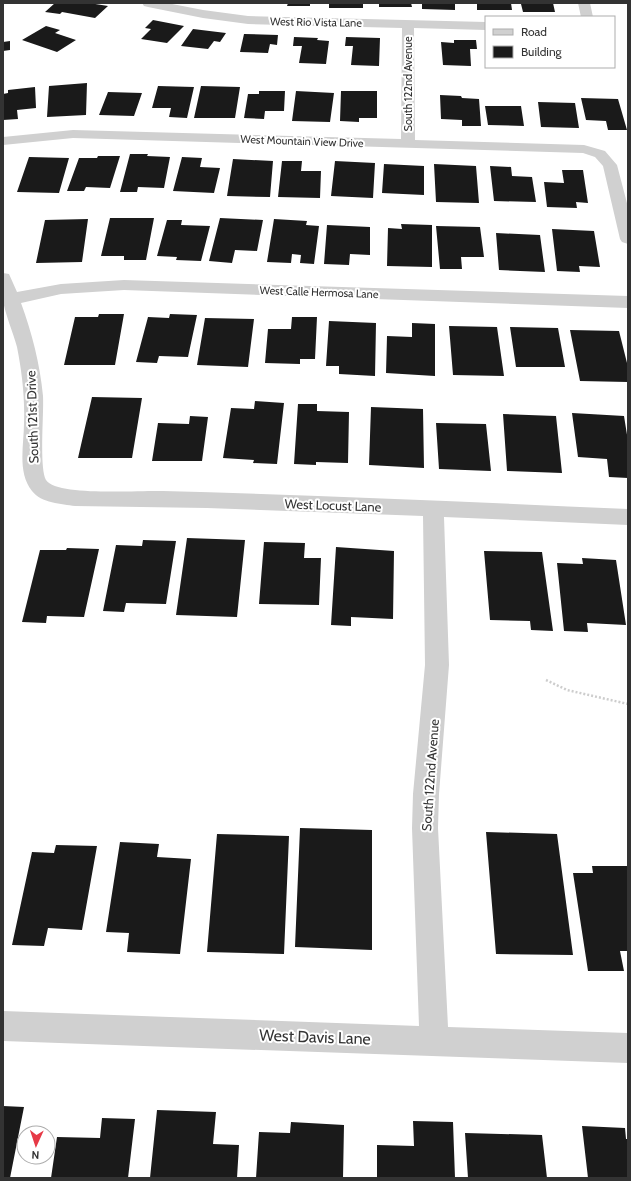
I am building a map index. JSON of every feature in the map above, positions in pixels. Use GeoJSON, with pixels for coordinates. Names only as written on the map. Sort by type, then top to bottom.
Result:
{"type":"FeatureCollection","features":[{"type":"Feature","properties":{"kind":"street","name":"West Rio Vista Lane"},"geometry":{"type":"LineString","coordinates":[[148,3],[203,14],[248,20],[485,26]]}},
{"type":"Feature","properties":{"kind":"street"},"geometry":{"type":"LineString","coordinates":[[584,3],[587,16]]}},
{"type":"Feature","properties":{"kind":"street","name":"South 122nd Avenue"},"geometry":{"type":"LineString","coordinates":[[408,24],[408,144]]}},
{"type":"Feature","properties":{"kind":"street","name":"West Mountain View Drive"},"geometry":{"type":"LineString","coordinates":[[3,141],[73,134],[584,149],[600,154],[606,158],[610,165],[628,239]]}},
{"type":"Feature","properties":{"kind":"street","name":"South 121st Drive"},"geometry":{"type":"LineString","coordinates":[[3,278],[22,331],[31,374],[34,416],[33,468],[35,478],[41,487]]}},
{"type":"Feature","properties":{"kind":"street","name":"West Calle Hermosa Lane"},"geometry":{"type":"LineString","coordinates":[[11,299],[61,289],[124,285],[628,302]]}},
{"type":"Feature","properties":{"kind":"street","name":"West Locust Lane"},"geometry":{"type":"LineString","coordinates":[[41,487],[51,494],[80,499],[166,498],[628,517]]}},
{"type":"Feature","properties":{"kind":"street","name":"South 122nd Avenue"},"geometry":{"type":"LineString","coordinates":[[433,508],[437,676],[426,794],[425,828],[434,1042]]}},
{"type":"Feature","properties":{"kind":"street","name":"West Davis Lane"},"geometry":{"type":"LineString","coordinates":[[3,1026],[628,1048]]}},
{"type":"Feature","properties":{"kind":"path"},"geometry":{"type":"LineString","coordinates":[[546,680],[567,690],[628,704]]}},
{"type":"Feature","properties":{"kind":"building"},"geometry":{"type":"Polygon","coordinates":[[[55,3],[89,3],[108,6],[95,18],[62,12],[60,14],[45,12],[55,3]]]}},
{"type":"Feature","properties":{"kind":"building"},"geometry":{"type":"Polygon","coordinates":[[[288,3],[310,3],[310,6],[287,6],[288,3]]]}},
{"type":"Feature","properties":{"kind":"building"},"geometry":{"type":"Polygon","coordinates":[[[329,3],[363,3],[363,8],[329,8],[329,3]]]}},
{"type":"Feature","properties":{"kind":"building"},"geometry":{"type":"Polygon","coordinates":[[[379,3],[411,3],[412,7],[379,7],[379,3]]]}},
{"type":"Feature","properties":{"kind":"building"},"geometry":{"type":"Polygon","coordinates":[[[422,3],[455,3],[455,10],[422,9],[422,3]]]}},
{"type":"Feature","properties":{"kind":"building"},"geometry":{"type":"Polygon","coordinates":[[[477,3],[511,3],[512,10],[477,10],[477,3]]]}},
{"type":"Feature","properties":{"kind":"building"},"geometry":{"type":"Polygon","coordinates":[[[553,3],[555,12],[523,12],[521,4],[553,3]]]}},
{"type":"Feature","properties":{"kind":"building"},"geometry":{"type":"Polygon","coordinates":[[[153,20],[184,26],[167,43],[141,39],[151,29],[145,28],[153,20]]]}},
{"type":"Feature","properties":{"kind":"building"},"geometry":{"type":"Polygon","coordinates":[[[46,26],[60,30],[55,33],[76,40],[57,52],[22,40],[46,26]]]}},
{"type":"Feature","properties":{"kind":"building"},"geometry":{"type":"Polygon","coordinates":[[[193,29],[226,33],[220,42],[214,41],[208,49],[181,46],[193,29]]]}},
{"type":"Feature","properties":{"kind":"building"},"geometry":{"type":"Polygon","coordinates":[[[244,34],[278,35],[277,45],[270,44],[268,53],[240,52],[244,34]]]}},
{"type":"Feature","properties":{"kind":"building"},"geometry":{"type":"Polygon","coordinates":[[[294,37],[318,38],[317,40],[329,41],[326,64],[299,63],[302,46],[293,46],[294,37]]]}},
{"type":"Feature","properties":{"kind":"building"},"geometry":{"type":"Polygon","coordinates":[[[346,37],[380,38],[379,66],[351,65],[353,46],[345,46],[346,37]]]}},
{"type":"Feature","properties":{"kind":"building"},"geometry":{"type":"Polygon","coordinates":[[[454,40],[476,40],[477,49],[470,49],[471,66],[443,65],[441,42],[454,43],[454,40]]]}},
{"type":"Feature","properties":{"kind":"building"},"geometry":{"type":"Polygon","coordinates":[[[10,41],[10,50],[3,51],[3,42],[10,41]]]}},
{"type":"Feature","properties":{"kind":"building"},"geometry":{"type":"Polygon","coordinates":[[[87,83],[86,115],[47,117],[49,86],[87,83]]]}},
{"type":"Feature","properties":{"kind":"building"},"geometry":{"type":"Polygon","coordinates":[[[158,86],[194,87],[187,118],[169,117],[171,108],[152,108],[158,86]]]}},
{"type":"Feature","properties":{"kind":"building"},"geometry":{"type":"Polygon","coordinates":[[[201,86],[240,87],[235,118],[194,118],[201,86]]]}},
{"type":"Feature","properties":{"kind":"building"},"geometry":{"type":"Polygon","coordinates":[[[35,87],[36,108],[17,110],[18,119],[3,120],[3,94],[8,93],[8,90],[35,87]]]}},
{"type":"Feature","properties":{"kind":"building"},"geometry":{"type":"Polygon","coordinates":[[[259,91],[285,91],[284,111],[265,111],[264,119],[244,118],[248,94],[259,94],[259,91]]]}},
{"type":"Feature","properties":{"kind":"building"},"geometry":{"type":"Polygon","coordinates":[[[296,91],[334,93],[330,122],[292,121],[296,91]]]}},
{"type":"Feature","properties":{"kind":"building"},"geometry":{"type":"Polygon","coordinates":[[[341,91],[377,91],[377,118],[359,118],[359,122],[340,121],[341,91]]]}},
{"type":"Feature","properties":{"kind":"building"},"geometry":{"type":"Polygon","coordinates":[[[108,92],[142,93],[134,116],[99,115],[108,92]]]}},
{"type":"Feature","properties":{"kind":"building"},"geometry":{"type":"Polygon","coordinates":[[[440,95],[479,99],[481,126],[462,126],[462,120],[441,119],[440,95]]]}},
{"type":"Feature","properties":{"kind":"building"},"geometry":{"type":"Polygon","coordinates":[[[581,98],[618,99],[627,130],[608,130],[606,121],[586,120],[581,98]]]}},
{"type":"Feature","properties":{"kind":"building"},"geometry":{"type":"Polygon","coordinates":[[[538,102],[575,103],[579,128],[541,127],[538,102]]]}},
{"type":"Feature","properties":{"kind":"building"},"geometry":{"type":"Polygon","coordinates":[[[485,106],[521,106],[524,126],[488,125],[485,106]]]}},
{"type":"Feature","properties":{"kind":"building"},"geometry":{"type":"Polygon","coordinates":[[[130,154],[148,154],[147,156],[170,157],[164,188],[138,187],[137,192],[120,192],[130,154]]]}},
{"type":"Feature","properties":{"kind":"building"},"geometry":{"type":"Polygon","coordinates":[[[98,156],[120,156],[110,188],[86,187],[84,191],[67,191],[79,158],[97,158],[98,156]]]}},
{"type":"Feature","properties":{"kind":"building"},"geometry":{"type":"Polygon","coordinates":[[[29,157],[69,158],[59,193],[17,192],[29,157]]]}},
{"type":"Feature","properties":{"kind":"building"},"geometry":{"type":"Polygon","coordinates":[[[182,157],[202,158],[200,167],[220,168],[214,193],[173,191],[182,157]]]}},
{"type":"Feature","properties":{"kind":"building"},"geometry":{"type":"Polygon","coordinates":[[[233,159],[273,161],[270,197],[227,196],[233,159]]]}},
{"type":"Feature","properties":{"kind":"building"},"geometry":{"type":"Polygon","coordinates":[[[282,161],[302,161],[301,171],[321,171],[320,198],[278,197],[282,161]]]}},
{"type":"Feature","properties":{"kind":"building"},"geometry":{"type":"Polygon","coordinates":[[[335,161],[375,163],[373,198],[331,196],[335,161]]]}},
{"type":"Feature","properties":{"kind":"building"},"geometry":{"type":"Polygon","coordinates":[[[384,164],[424,166],[424,195],[382,193],[384,164]]]}},
{"type":"Feature","properties":{"kind":"building"},"geometry":{"type":"Polygon","coordinates":[[[434,164],[476,166],[479,203],[436,202],[434,164]]]}},
{"type":"Feature","properties":{"kind":"building"},"geometry":{"type":"Polygon","coordinates":[[[490,166],[511,167],[512,176],[532,177],[536,202],[494,201],[490,166]]]}},
{"type":"Feature","properties":{"kind":"building"},"geometry":{"type":"Polygon","coordinates":[[[562,170],[583,170],[588,203],[576,202],[577,208],[547,207],[544,182],[564,183],[562,170]]]}},
{"type":"Feature","properties":{"kind":"building"},"geometry":{"type":"Polygon","coordinates":[[[110,218],[154,218],[146,260],[124,260],[124,256],[101,256],[110,218]]]}},
{"type":"Feature","properties":{"kind":"building"},"geometry":{"type":"Polygon","coordinates":[[[220,218],[263,220],[257,251],[235,250],[232,263],[209,261],[220,218]]]}},
{"type":"Feature","properties":{"kind":"building"},"geometry":{"type":"Polygon","coordinates":[[[88,219],[82,262],[36,263],[45,220],[88,219]]]}},
{"type":"Feature","properties":{"kind":"building"},"geometry":{"type":"Polygon","coordinates":[[[274,219],[307,221],[306,225],[319,226],[314,264],[300,263],[301,255],[292,254],[291,263],[267,262],[274,219]]]}},
{"type":"Feature","properties":{"kind":"building"},"geometry":{"type":"Polygon","coordinates":[[[167,220],[182,220],[181,225],[210,226],[201,261],[176,260],[177,257],[157,256],[167,220]]]}},
{"type":"Feature","properties":{"kind":"building"},"geometry":{"type":"Polygon","coordinates":[[[401,224],[432,225],[432,267],[387,266],[388,228],[402,229],[401,224]]]}},
{"type":"Feature","properties":{"kind":"building"},"geometry":{"type":"Polygon","coordinates":[[[327,225],[370,227],[370,255],[350,254],[349,265],[324,264],[327,225]]]}},
{"type":"Feature","properties":{"kind":"building"},"geometry":{"type":"Polygon","coordinates":[[[436,226],[480,227],[484,257],[461,257],[462,269],[440,269],[436,226]]]}},
{"type":"Feature","properties":{"kind":"building"},"geometry":{"type":"Polygon","coordinates":[[[552,229],[594,231],[600,267],[579,266],[580,272],[557,271],[552,229]]]}},
{"type":"Feature","properties":{"kind":"building"},"geometry":{"type":"Polygon","coordinates":[[[496,233],[540,235],[545,272],[499,270],[496,233]]]}},
{"type":"Feature","properties":{"kind":"building"},"geometry":{"type":"Polygon","coordinates":[[[99,314],[124,314],[115,365],[64,365],[75,317],[98,317],[99,314]]]}},
{"type":"Feature","properties":{"kind":"building"},"geometry":{"type":"Polygon","coordinates":[[[170,314],[197,315],[188,357],[159,356],[157,363],[136,362],[148,317],[169,318],[170,314]]]}},
{"type":"Feature","properties":{"kind":"building"},"geometry":{"type":"Polygon","coordinates":[[[292,317],[317,317],[315,359],[300,359],[300,364],[265,363],[268,329],[291,329],[292,317]]]}},
{"type":"Feature","properties":{"kind":"building"},"geometry":{"type":"Polygon","coordinates":[[[205,318],[254,319],[248,367],[197,365],[205,318]]]}},
{"type":"Feature","properties":{"kind":"building"},"geometry":{"type":"Polygon","coordinates":[[[329,321],[376,323],[375,376],[339,374],[339,366],[326,366],[329,321]]]}},
{"type":"Feature","properties":{"kind":"building"},"geometry":{"type":"Polygon","coordinates":[[[412,323],[435,324],[435,376],[386,373],[387,336],[412,337],[412,323]]]}},
{"type":"Feature","properties":{"kind":"building"},"geometry":{"type":"Polygon","coordinates":[[[449,326],[497,327],[504,376],[453,375],[449,326]]]}},
{"type":"Feature","properties":{"kind":"building"},"geometry":{"type":"Polygon","coordinates":[[[510,327],[558,328],[565,367],[516,367],[510,327]]]}},
{"type":"Feature","properties":{"kind":"building"},"geometry":{"type":"Polygon","coordinates":[[[570,330],[619,331],[628,367],[628,382],[580,381],[570,330]]]}},
{"type":"Feature","properties":{"kind":"building"},"geometry":{"type":"Polygon","coordinates":[[[92,397],[142,398],[132,458],[78,458],[92,397]]]}},
{"type":"Feature","properties":{"kind":"building"},"geometry":{"type":"Polygon","coordinates":[[[255,401],[284,403],[277,464],[253,463],[254,460],[223,458],[231,408],[254,409],[255,401]]]}},
{"type":"Feature","properties":{"kind":"building"},"geometry":{"type":"Polygon","coordinates":[[[298,404],[317,404],[317,411],[349,412],[348,463],[316,462],[316,465],[294,464],[298,404]]]}},
{"type":"Feature","properties":{"kind":"building"},"geometry":{"type":"Polygon","coordinates":[[[371,407],[423,409],[424,468],[369,465],[371,407]]]}},
{"type":"Feature","properties":{"kind":"building"},"geometry":{"type":"Polygon","coordinates":[[[572,413],[624,416],[628,441],[628,478],[609,477],[607,459],[578,457],[572,413]]]}},
{"type":"Feature","properties":{"kind":"building"},"geometry":{"type":"Polygon","coordinates":[[[503,414],[556,416],[562,473],[507,471],[503,414]]]}},
{"type":"Feature","properties":{"kind":"building"},"geometry":{"type":"Polygon","coordinates":[[[190,416],[208,417],[202,461],[152,461],[158,423],[189,424],[190,416]]]}},
{"type":"Feature","properties":{"kind":"building"},"geometry":{"type":"Polygon","coordinates":[[[436,423],[486,424],[491,471],[439,469],[436,423]]]}},
{"type":"Feature","properties":{"kind":"building"},"geometry":{"type":"Polygon","coordinates":[[[187,538],[245,540],[237,617],[176,615],[187,538]]]}},
{"type":"Feature","properties":{"kind":"building"},"geometry":{"type":"Polygon","coordinates":[[[143,540],[176,541],[166,604],[126,603],[124,612],[103,611],[116,545],[142,546],[143,540]]]}},
{"type":"Feature","properties":{"kind":"building"},"geometry":{"type":"Polygon","coordinates":[[[264,542],[305,543],[304,558],[321,558],[319,605],[259,604],[264,542]]]}},
{"type":"Feature","properties":{"kind":"building"},"geometry":{"type":"Polygon","coordinates":[[[336,547],[394,551],[393,619],[351,617],[351,626],[331,625],[336,547]]]}},
{"type":"Feature","properties":{"kind":"building"},"geometry":{"type":"Polygon","coordinates":[[[67,548],[99,549],[84,617],[47,616],[46,623],[22,622],[40,550],[66,550],[67,548]]]}},
{"type":"Feature","properties":{"kind":"building"},"geometry":{"type":"Polygon","coordinates":[[[484,551],[542,552],[553,631],[531,630],[530,621],[490,620],[484,551]]]}},
{"type":"Feature","properties":{"kind":"building"},"geometry":{"type":"Polygon","coordinates":[[[582,558],[616,560],[626,625],[587,623],[588,632],[564,631],[557,563],[583,564],[582,558]]]}},
{"type":"Feature","properties":{"kind":"building"},"geometry":{"type":"Polygon","coordinates":[[[300,828],[372,830],[372,950],[295,947],[300,828]]]}},
{"type":"Feature","properties":{"kind":"building"},"geometry":{"type":"Polygon","coordinates":[[[486,832],[557,834],[573,955],[496,954],[486,832]]]}},
{"type":"Feature","properties":{"kind":"building"},"geometry":{"type":"Polygon","coordinates":[[[217,834],[289,836],[284,954],[207,952],[217,834]]]}},
{"type":"Feature","properties":{"kind":"building"},"geometry":{"type":"Polygon","coordinates":[[[120,842],[159,844],[157,857],[191,859],[180,954],[127,952],[129,933],[106,932],[120,842]]]}},
{"type":"Feature","properties":{"kind":"building"},"geometry":{"type":"Polygon","coordinates":[[[56,845],[97,846],[82,930],[48,928],[44,946],[12,945],[32,852],[54,853],[56,845]]]}},
{"type":"Feature","properties":{"kind":"building"},"geometry":{"type":"Polygon","coordinates":[[[592,866],[628,866],[628,951],[620,951],[624,971],[588,971],[573,873],[593,873],[592,866]]]}},
{"type":"Feature","properties":{"kind":"building"},"geometry":{"type":"Polygon","coordinates":[[[3,1106],[24,1107],[20,1125],[16,1125],[16,1148],[10,1178],[3,1178],[3,1106]]]}},
{"type":"Feature","properties":{"kind":"building"},"geometry":{"type":"Polygon","coordinates":[[[157,1110],[216,1112],[213,1144],[239,1145],[237,1178],[150,1178],[157,1110]]]}},
{"type":"Feature","properties":{"kind":"building"},"geometry":{"type":"Polygon","coordinates":[[[102,1118],[135,1119],[128,1178],[51,1178],[53,1165],[56,1165],[57,1137],[100,1138],[102,1118]]]}},
{"type":"Feature","properties":{"kind":"building"},"geometry":{"type":"Polygon","coordinates":[[[413,1121],[453,1122],[455,1178],[377,1178],[377,1145],[414,1146],[413,1121]]]}},
{"type":"Feature","properties":{"kind":"building"},"geometry":{"type":"Polygon","coordinates":[[[291,1122],[344,1125],[343,1178],[256,1178],[259,1132],[290,1133],[291,1122]]]}},
{"type":"Feature","properties":{"kind":"building"},"geometry":{"type":"Polygon","coordinates":[[[582,1126],[625,1128],[626,1139],[628,1139],[628,1178],[588,1178],[582,1126]]]}},
{"type":"Feature","properties":{"kind":"building"},"geometry":{"type":"Polygon","coordinates":[[[465,1133],[542,1135],[547,1178],[468,1178],[465,1133]]]}}]}
